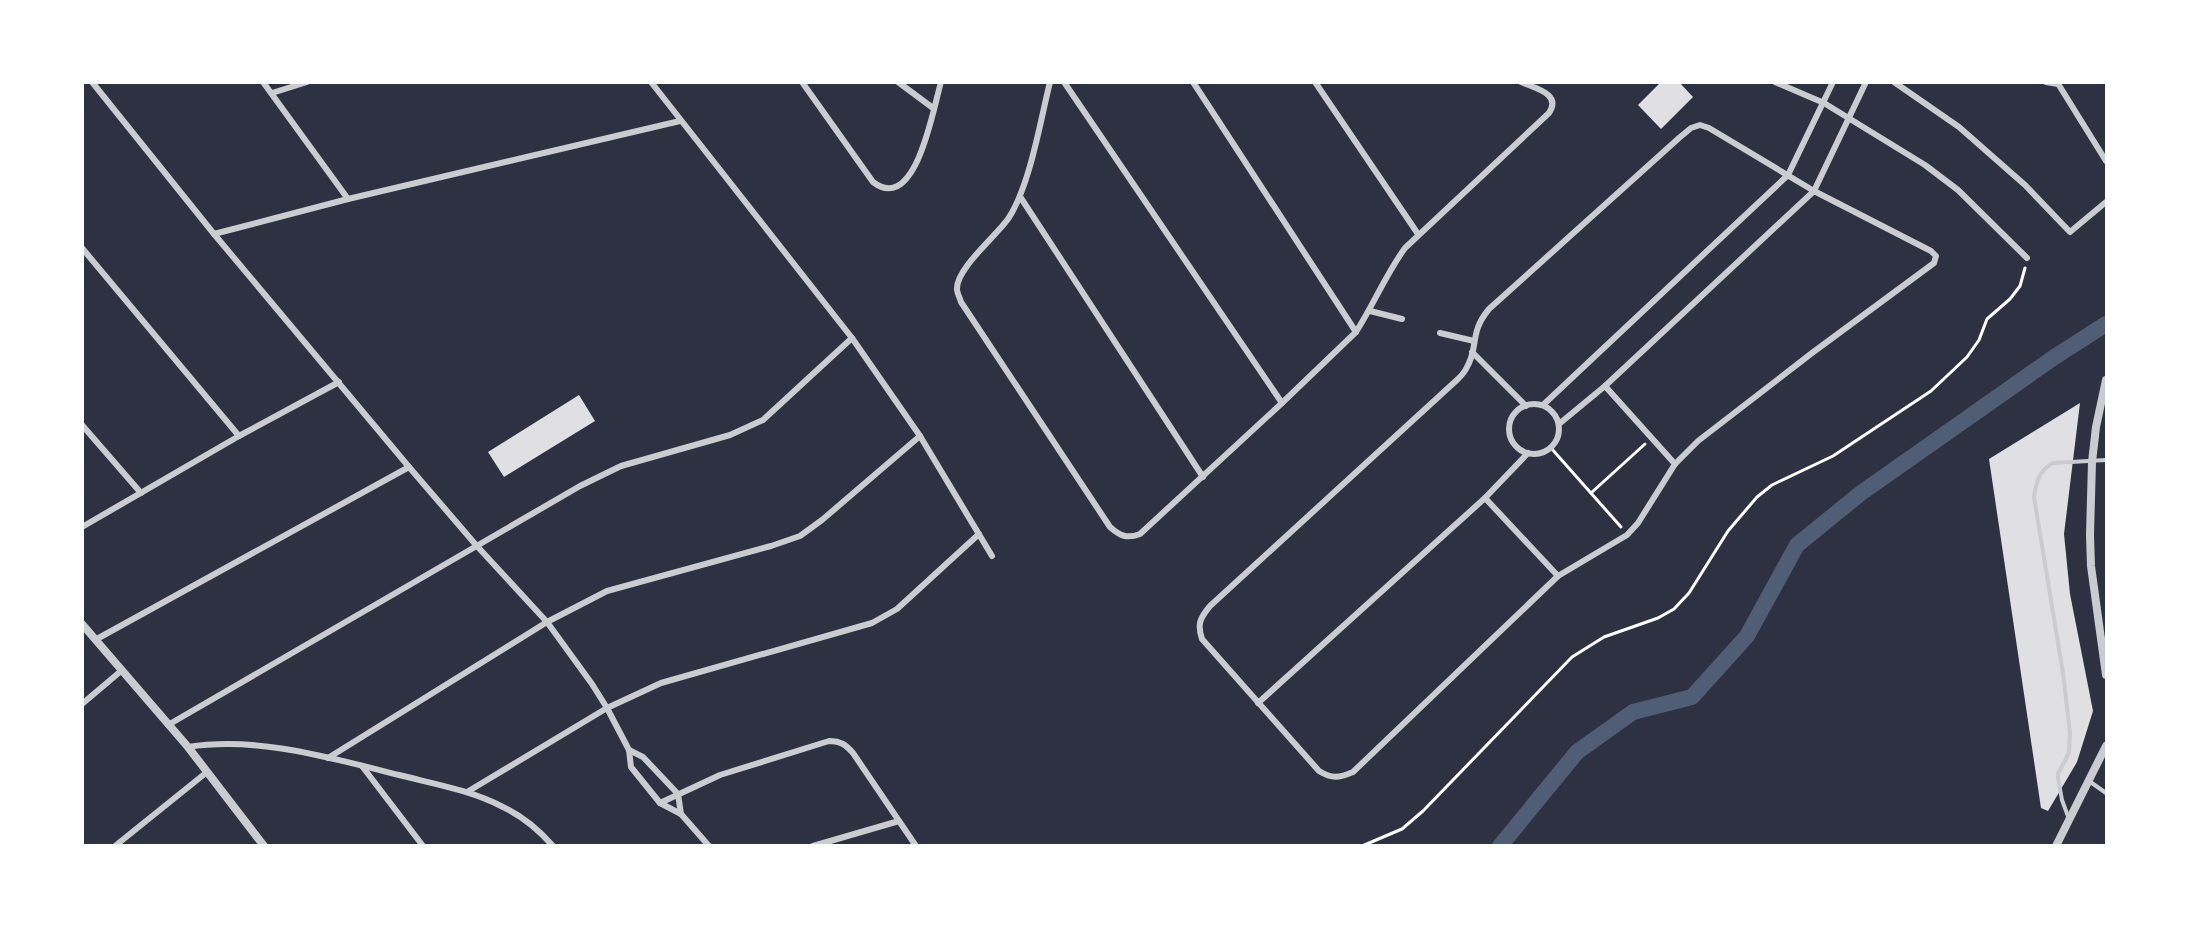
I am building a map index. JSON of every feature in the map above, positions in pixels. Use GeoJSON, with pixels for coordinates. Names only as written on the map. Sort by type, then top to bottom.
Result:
{"type":"FeatureCollection","features":[{"type":"Feature","properties":{"kind":"street"},"geometry":{"type":"LineString","coordinates":[[92,82],[214,234],[409,467],[476,545],[547,622],[607,708],[628,750],[631,767],[660,803],[681,813],[709,846]]}},
{"type":"Feature","properties":{"kind":"street"},"geometry":{"type":"LineString","coordinates":[[263,82],[348,199]]}},
{"type":"Feature","properties":{"kind":"street"},"geometry":{"type":"LineString","coordinates":[[272,93],[307,82]]}},
{"type":"Feature","properties":{"kind":"street"},"geometry":{"type":"LineString","coordinates":[[651,82],[852,338],[920,436],[992,556]]}},
{"type":"Feature","properties":{"kind":"street"},"geometry":{"type":"LineString","coordinates":[[802,82],[873,182],[880,188],[890,190],[900,186],[909,177],[920,156],[941,82]]}},
{"type":"Feature","properties":{"kind":"street"},"geometry":{"type":"LineString","coordinates":[[898,82],[933,108]]}},
{"type":"Feature","properties":{"kind":"street"},"geometry":{"type":"LineString","coordinates":[[1050,82],[1021,198],[1008,219],[959,278],[957,289],[961,302],[1110,527],[1119,535],[1130,537],[1140,534],[1203,477],[1356,332],[1370,311],[1390,268],[1418,234],[1549,113],[1553,102],[1548,94],[1521,82]]}},
{"type":"Feature","properties":{"kind":"street"},"geometry":{"type":"LineString","coordinates":[[1064,82],[1282,403]]}},
{"type":"Feature","properties":{"kind":"street"},"geometry":{"type":"LineString","coordinates":[[1193,82],[1356,332]]}},
{"type":"Feature","properties":{"kind":"street"},"geometry":{"type":"LineString","coordinates":[[1315,82],[1418,234]]}},
{"type":"Feature","properties":{"kind":"street"},"geometry":{"type":"LineString","coordinates":[[1775,82],[1849,116],[1925,165],[1958,190],[2027,258]]}},
{"type":"Feature","properties":{"kind":"street"},"geometry":{"type":"LineString","coordinates":[[1543,405],[1788,175],[1833,82]]}},
{"type":"Feature","properties":{"kind":"street"},"geometry":{"type":"LineString","coordinates":[[1559,424],[1605,386],[1814,191],[1866,82]]}},
{"type":"Feature","properties":{"kind":"street"},"geometry":{"type":"LineString","coordinates":[[1894,82],[1959,127],[2025,185],[2070,232],[2106,202]]}},
{"type":"Feature","properties":{"kind":"street"},"geometry":{"type":"LineString","coordinates":[[2046,82],[2058,83],[2106,160]]}},
{"type":"Feature","properties":{"kind":"street"},"geometry":{"type":"LineString","coordinates":[[214,234],[348,199],[680,121]]}},
{"type":"Feature","properties":{"kind":"street"},"geometry":{"type":"LineString","coordinates":[[1700,125],[1708,128],[1788,175],[1931,252],[1936,256],[1934,263],[1698,441],[1676,464],[1638,523],[1627,535],[1558,576],[1353,772],[1340,778],[1330,777],[1319,771],[1202,639],[1198,627],[1200,618],[1210,606],[1458,379],[1468,367],[1475,332],[1480,320],[1489,309],[1691,128],[1700,125]]}},
{"type":"Feature","properties":{"kind":"street"},"geometry":{"type":"LineString","coordinates":[[1021,198],[1203,477]]}},
{"type":"Feature","properties":{"kind":"street"},"geometry":{"type":"LineString","coordinates":[[82,248],[239,436]]}},
{"type":"Feature","properties":{"kind":"street"},"geometry":{"type":"LineString","coordinates":[[1370,311],[1402,319]]}},
{"type":"Feature","properties":{"kind":"street"},"geometry":{"type":"LineString","coordinates":[[1440,333],[1474,341]]}},
{"type":"Feature","properties":{"kind":"street"},"geometry":{"type":"LineString","coordinates":[[168,725],[580,486],[621,466],[730,435],[763,420],[852,338]]}},
{"type":"Feature","properties":{"kind":"street"},"geometry":{"type":"LineString","coordinates":[[1472,352],[1526,406]]}},
{"type":"Feature","properties":{"kind":"street"},"geometry":{"type":"LineString","coordinates":[[2106,380],[2096,427],[2092,462],[2091,566],[2106,675]]}},
{"type":"Feature","properties":{"kind":"street"},"geometry":{"type":"LineString","coordinates":[[82,527],[239,436],[339,382]]}},
{"type":"Feature","properties":{"kind":"street"},"geometry":{"type":"LineString","coordinates":[[1605,386],[1676,464]]}},
{"type":"Feature","properties":{"kind":"street"},"geometry":{"type":"LineString","coordinates":[[1543,405],[1550,410],[1559,424],[1557,441],[1544,452],[1528,453],[1515,445],[1510,431],[1513,416],[1526,406],[1543,405]]}},
{"type":"Feature","properties":{"kind":"street"},"geometry":{"type":"LineString","coordinates":[[82,425],[141,493]]}},
{"type":"Feature","properties":{"kind":"street"},"geometry":{"type":"LineString","coordinates":[[328,758],[547,622],[607,591],[800,536],[920,436]]}},
{"type":"Feature","properties":{"kind":"street"},"geometry":{"type":"LineString","coordinates":[[1258,703],[1485,498],[1528,453]]}},
{"type":"Feature","properties":{"kind":"street"},"geometry":{"type":"LineString","coordinates":[[95,640],[409,467]]}},
{"type":"Feature","properties":{"kind":"street"},"geometry":{"type":"LineString","coordinates":[[1485,498],[1558,576]]}},
{"type":"Feature","properties":{"kind":"street"},"geometry":{"type":"LineString","coordinates":[[467,792],[607,708],[661,683],[872,623],[897,609],[979,534]]}},
{"type":"Feature","properties":{"kind":"street"},"geometry":{"type":"LineString","coordinates":[[82,624],[188,747],[264,846]]}},
{"type":"Feature","properties":{"kind":"street"},"geometry":{"type":"LineString","coordinates":[[82,704],[121,671]]}},
{"type":"Feature","properties":{"kind":"street"},"geometry":{"type":"LineString","coordinates":[[660,803],[720,775],[830,741],[838,741],[846,745],[853,753],[916,846]]}},
{"type":"Feature","properties":{"kind":"street"},"geometry":{"type":"LineString","coordinates":[[188,747],[208,744],[248,744],[328,758],[467,792],[504,807],[538,829],[553,846]]}},
{"type":"Feature","properties":{"kind":"street"},"geometry":{"type":"LineString","coordinates":[[2056,846],[2106,746]]}},
{"type":"Feature","properties":{"kind":"street"},"geometry":{"type":"LineString","coordinates":[[628,750],[643,757],[678,794],[681,813]]}},
{"type":"Feature","properties":{"kind":"street"},"geometry":{"type":"LineString","coordinates":[[361,766],[423,846]]}},
{"type":"Feature","properties":{"kind":"street"},"geometry":{"type":"LineString","coordinates":[[115,846],[207,772]]}},
{"type":"Feature","properties":{"kind":"street"},"geometry":{"type":"LineString","coordinates":[[813,846],[899,821]]}},
{"type":"Feature","properties":{"kind":"lane"},"geometry":{"type":"LineString","coordinates":[[2069,820],[2061,795],[2058,774],[2069,753],[2070,733],[2063,673],[2034,498],[2036,483],[2046,467],[2053,463],[2106,460]]}},
{"type":"Feature","properties":{"kind":"lane"},"geometry":{"type":"LineString","coordinates":[[2088,781],[2106,793]]}},
{"type":"Feature","properties":{"kind":"path"},"geometry":{"type":"LineString","coordinates":[[1362,846],[1402,829],[1424,811],[1572,657],[1604,637],[1658,618],[1674,609],[1689,593],[1728,531],[1757,497],[1772,485],[1833,456],[1931,391],[1967,357],[1979,340],[1987,319],[2010,299],[2020,286],[2027,258]]}},
{"type":"Feature","properties":{"kind":"path"},"geometry":{"type":"LineString","coordinates":[[1591,493],[1652,438]]}},
{"type":"Feature","properties":{"kind":"path"},"geometry":{"type":"LineString","coordinates":[[1551,448],[1627,535]]}},
{"type":"Feature","properties":{"kind":"building"},"geometry":{"type":"Polygon","coordinates":[[[1661,82],[1679,82],[1693,97],[1661,129],[1638,105],[1661,82]]]}},
{"type":"Feature","properties":{"kind":"building"},"geometry":{"type":"Polygon","coordinates":[[[579,395],[595,421],[504,477],[488,452],[579,395]]]}},
{"type":"Feature","properties":{"kind":"building"},"geometry":{"type":"Polygon","coordinates":[[[2080,403],[2064,534],[2070,594],[2093,711],[2077,762],[2048,811],[2041,808],[1989,459],[2080,403]]]}},
{"type":"Feature","properties":{"kind":"waterway"},"geometry":{"type":"LineString","coordinates":[[1500,846],[1577,752],[1633,712],[1692,697],[1747,636],[1797,545],[1861,493],[2053,358],[2106,324]]}}]}
